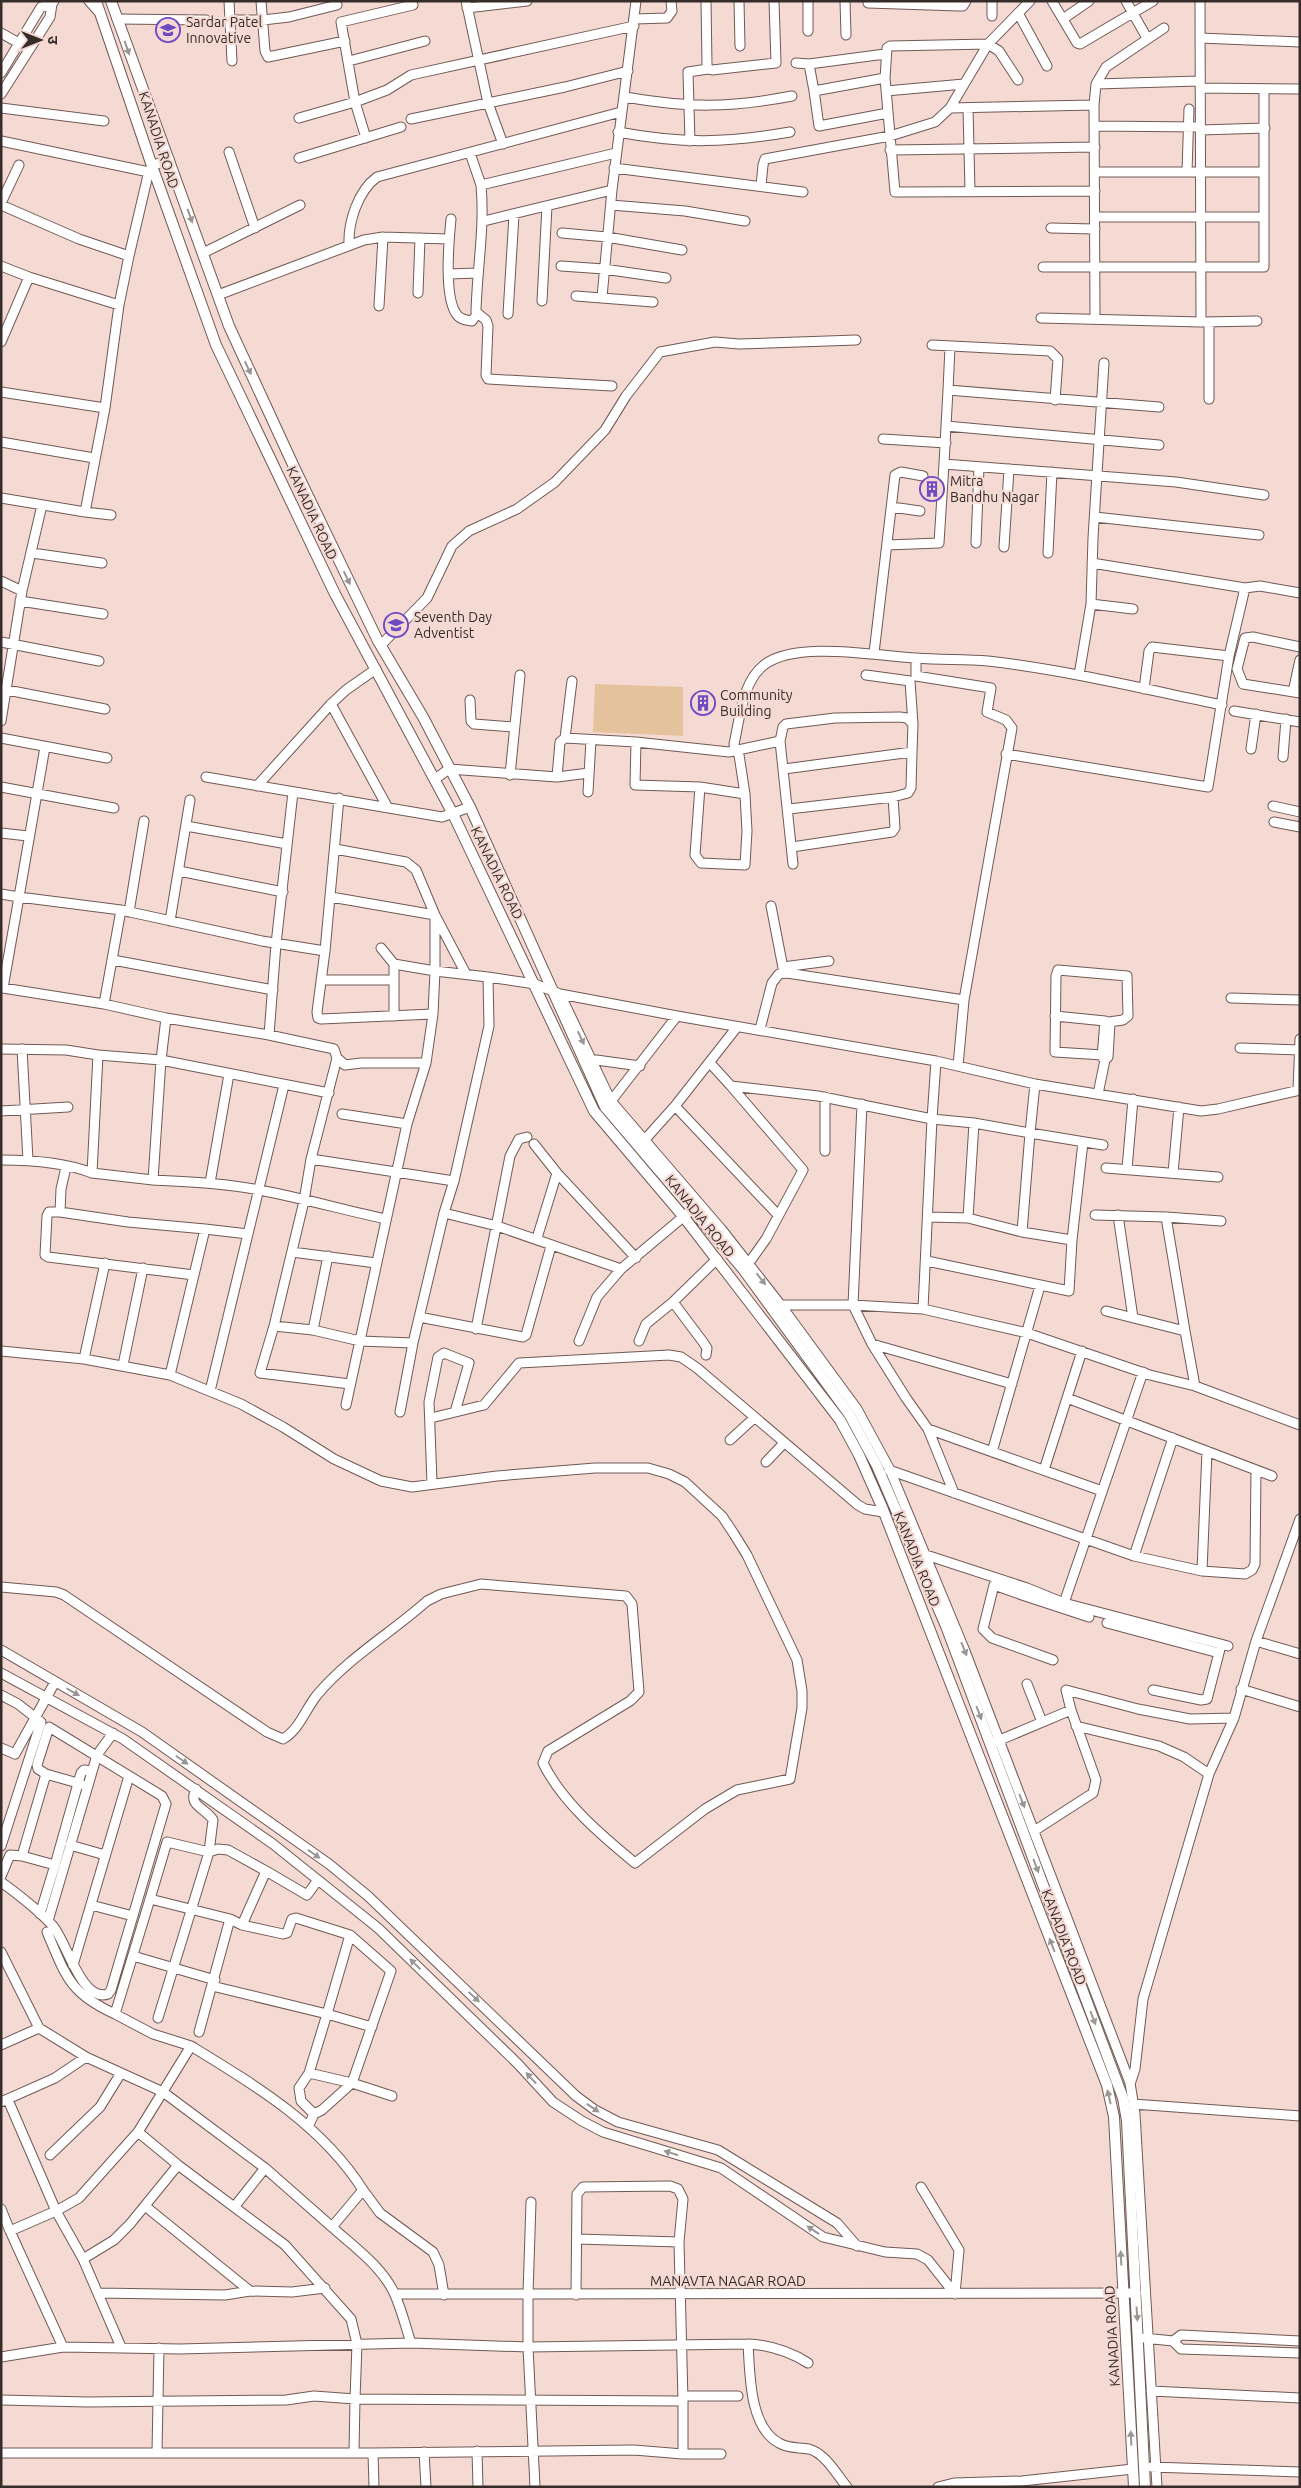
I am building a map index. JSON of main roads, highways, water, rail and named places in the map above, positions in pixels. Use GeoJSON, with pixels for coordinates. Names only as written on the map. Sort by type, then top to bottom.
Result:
{"type":"FeatureCollection","features":[{"type":"Feature","properties":{"kind":"main road","name":"KANADIA ROAD"},"geometry":{"type":"LineString","coordinates":[[111,1],[222,308],[295,469],[381,645],[424,718],[470,807],[550,989],[608,1104],[693,1209],[719,1233],[776,1305],[853,1411],[869,1440],[877,1466],[919,1554],[995,1742],[1124,2098],[1132,2111],[1136,2293],[1143,2338],[1145,2487]]}},
{"type":"Feature","properties":{"kind":"main road","name":"KANADIA ROAD"},"geometry":{"type":"LineString","coordinates":[[98,6],[131,100],[150,169],[216,345],[335,594],[453,814],[594,1111],[718,1259],[840,1420],[859,1455],[883,1512],[1107,2085],[1114,2117],[1134,2487]]}},
{"type":"Feature","properties":{"kind":"main road"},"geometry":{"type":"LineString","coordinates":[[205,315],[222,308]]}},
{"type":"Feature","properties":{"kind":"main road"},"geometry":{"type":"LineString","coordinates":[[279,476],[295,469]]}},
{"type":"Feature","properties":{"kind":"main road"},"geometry":{"type":"LineString","coordinates":[[481,872],[497,865]]}},
{"type":"Feature","properties":{"kind":"main road"},"geometry":{"type":"LineString","coordinates":[[526,965],[536,958]]}},
{"type":"Feature","properties":{"kind":"main road"},"geometry":{"type":"LineString","coordinates":[[1118,2192],[1133,2186]]}},
{"type":"Feature","properties":{"kind":"place","name":"Sardar Patel Innovative"},"geometry":{"type":"Point","coordinates":[168,30]}},
{"type":"Feature","properties":{"kind":"place","name":"Mitra Bandhu Nagar"},"geometry":{"type":"Point","coordinates":[932,489]}},
{"type":"Feature","properties":{"kind":"place","name":"Seventh Day Adventist"},"geometry":{"type":"Point","coordinates":[396,625]}},
{"type":"Feature","properties":{"kind":"place","name":"Community Building"},"geometry":{"type":"Point","coordinates":[703,703]}}]}
